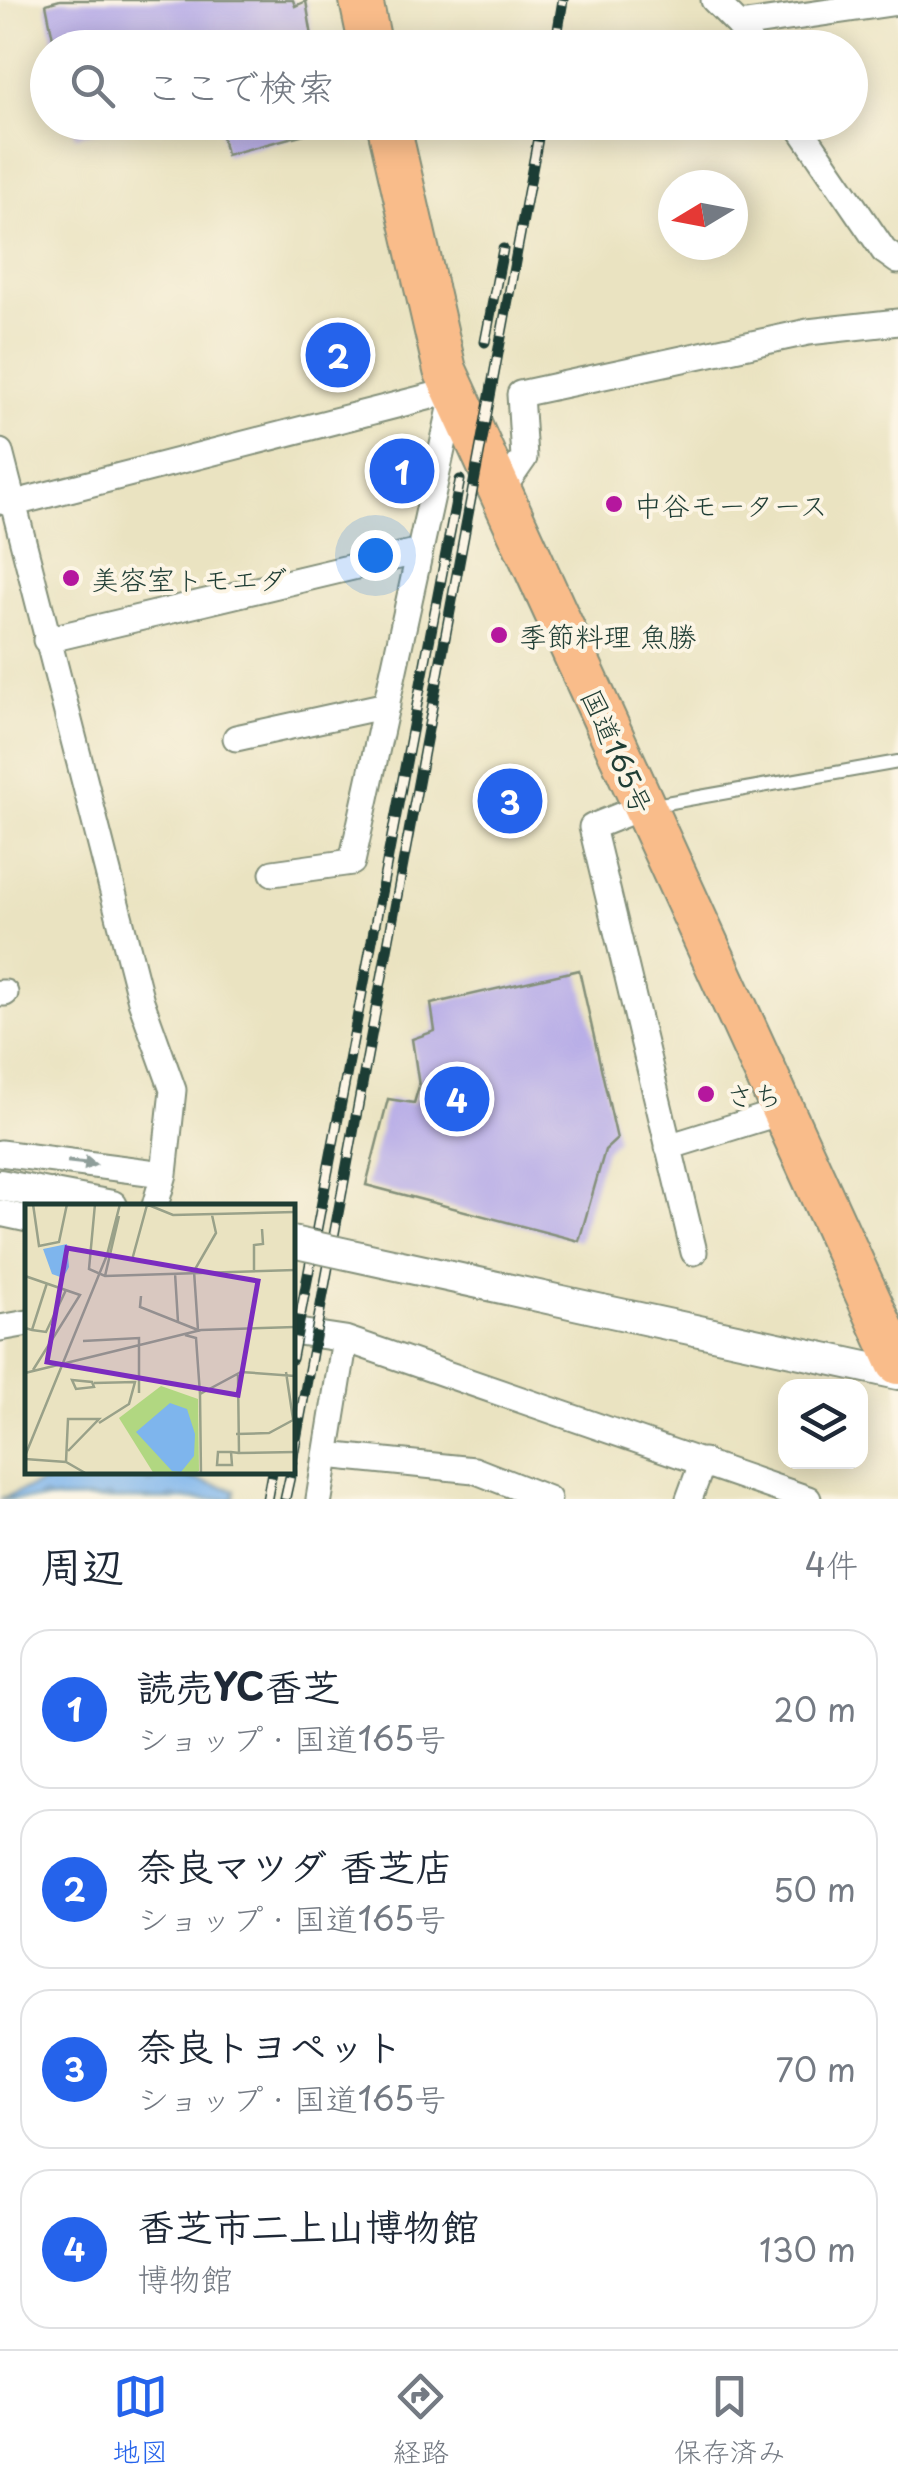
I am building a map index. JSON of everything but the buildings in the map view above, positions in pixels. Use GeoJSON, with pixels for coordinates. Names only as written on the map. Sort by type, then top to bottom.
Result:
{"type":"FeatureCollection","features":[{"type":"Feature","properties":{"kind":"highway"},"geometry":{"type":"LineString","coordinates":[[361,0],[368,30]]}},
{"type":"Feature","properties":{"kind":"highway","name":"国道165号"},"geometry":{"type":"LineString","coordinates":[[392,140],[434,334],[455,390],[781,1112],[895,1350]]}},
{"type":"Feature","properties":{"kind":"street"},"geometry":{"type":"LineString","coordinates":[[714,0],[742,30]]}},
{"type":"Feature","properties":{"kind":"street"},"geometry":{"type":"LineString","coordinates":[[739,25],[898,2]]}},
{"type":"Feature","properties":{"kind":"street"},"geometry":{"type":"LineString","coordinates":[[808,140],[884,251],[898,260]]}},
{"type":"Feature","properties":{"kind":"street"},"geometry":{"type":"LineString","coordinates":[[501,490],[524,458],[520,394],[808,332],[898,322]]}},
{"type":"Feature","properties":{"kind":"street"},"geometry":{"type":"LineString","coordinates":[[5,502],[455,390],[352,862],[273,873]]}},
{"type":"Feature","properties":{"kind":"street"},"geometry":{"type":"LineString","coordinates":[[0,452],[5,502],[46,640],[141,1001],[172,1090],[164,1174],[156,1204]]}},
{"type":"Feature","properties":{"kind":"street"},"geometry":{"type":"LineString","coordinates":[[46,640],[420,551]]}},
{"type":"Feature","properties":{"kind":"street"},"geometry":{"type":"LineString","coordinates":[[236,738],[386,704]]}},
{"type":"Feature","properties":{"kind":"street"},"geometry":{"type":"LineString","coordinates":[[642,807],[592,827],[694,1252]]}},
{"type":"Feature","properties":{"kind":"street"},"geometry":{"type":"LineString","coordinates":[[668,1147],[781,1112]]}},
{"type":"Feature","properties":{"kind":"street"},"geometry":{"type":"LineString","coordinates":[[0,1152],[164,1174]]}},
{"type":"Feature","properties":{"kind":"street"},"geometry":{"type":"LineString","coordinates":[[0,1184],[102,1204]]}},
{"type":"Feature","properties":{"kind":"street"},"geometry":{"type":"LineString","coordinates":[[0,1213],[25,1218]]}},
{"type":"Feature","properties":{"kind":"street"},"geometry":{"type":"LineString","coordinates":[[295,1243],[602,1310],[895,1350]]}},
{"type":"Feature","properties":{"kind":"street"},"geometry":{"type":"LineString","coordinates":[[0,1328],[25,1324]]}},
{"type":"Feature","properties":{"kind":"street"},"geometry":{"type":"LineString","coordinates":[[295,1332],[344,1340],[808,1499]]}},
{"type":"Feature","properties":{"kind":"street"},"geometry":{"type":"LineString","coordinates":[[318,1499],[344,1340]]}},
{"type":"Feature","properties":{"kind":"street"},"geometry":{"type":"LineString","coordinates":[[326,1455],[474,1470],[548,1499]]}},
{"type":"Feature","properties":{"kind":"street"},"geometry":{"type":"LineString","coordinates":[[689,1499],[703,1462]]}},
{"type":"Feature","properties":{"kind":"lane"},"geometry":{"type":"LineString","coordinates":[[642,807],[898,762]]}},
{"type":"Feature","properties":{"kind":"water"},"geometry":{"type":"Polygon","coordinates":[[[93,1474],[175,1474],[235,1490],[234,1499],[0,1499],[47,1481],[93,1474]]]}},
{"type":"Feature","properties":{"kind":"railway"},"geometry":{"type":"LineString","coordinates":[[558,30],[563,0]]}},
{"type":"Feature","properties":{"kind":"railway"},"geometry":{"type":"LineString","coordinates":[[295,1445],[538,140]]}},
{"type":"Feature","properties":{"kind":"railway"},"geometry":{"type":"LineString","coordinates":[[485,342],[503,249]]}},
{"type":"Feature","properties":{"kind":"railway"},"geometry":{"type":"LineString","coordinates":[[295,1343],[460,480]]}},
{"type":"Feature","properties":{"kind":"railway"},"geometry":{"type":"LineString","coordinates":[[267,1499],[272,1474]]}},
{"type":"Feature","properties":{"kind":"railway"},"geometry":{"type":"LineString","coordinates":[[285,1499],[291,1474]]}},
{"type":"Feature","properties":{"kind":"place","name":"奈良マツダ 香芝店"},"geometry":{"type":"Point","coordinates":[338,355]}},
{"type":"Feature","properties":{"kind":"place","name":"読売YC香芝"},"geometry":{"type":"Point","coordinates":[402,471]}},
{"type":"Feature","properties":{"kind":"place","name":"中谷モータース"},"geometry":{"type":"Point","coordinates":[614,504]}},
{"type":"Feature","properties":{"kind":"place","name":"美容室トモエダ"},"geometry":{"type":"Point","coordinates":[71,578]}},
{"type":"Feature","properties":{"kind":"place","name":"季節料理 魚勝"},"geometry":{"type":"Point","coordinates":[499,635]}},
{"type":"Feature","properties":{"kind":"place","name":"奈良トヨペット"},"geometry":{"type":"Point","coordinates":[510,801]}},
{"type":"Feature","properties":{"kind":"place","name":"さち"},"geometry":{"type":"Point","coordinates":[706,1094]}},
{"type":"Feature","properties":{"kind":"place","name":"香芝市二上山博物館"},"geometry":{"type":"Point","coordinates":[457,1099]}}]}
